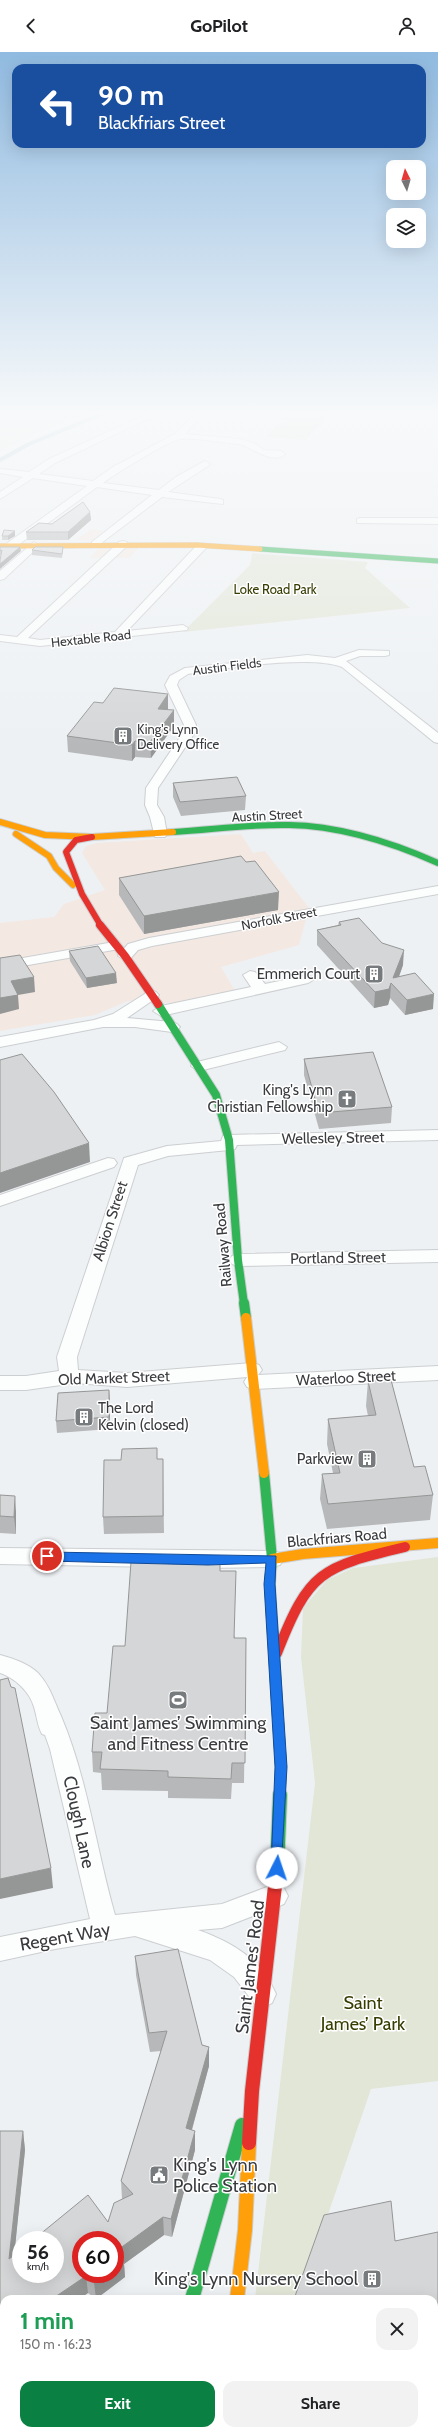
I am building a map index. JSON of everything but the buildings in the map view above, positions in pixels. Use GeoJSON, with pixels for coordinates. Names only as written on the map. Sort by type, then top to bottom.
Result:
{"type":"FeatureCollection","features":[{"type":"Feature","properties":{"kind":"main road"},"geometry":{"type":"LineString","coordinates":[[5,546],[96,544],[202,546],[438,561]]}},
{"type":"Feature","properties":{"kind":"main road"},"geometry":{"type":"LineString","coordinates":[[0,824],[45,835],[92,837]]}},
{"type":"Feature","properties":{"kind":"main road"},"geometry":{"type":"LineString","coordinates":[[0,824],[49,856],[56,868],[81,893]]}},
{"type":"Feature","properties":{"kind":"main road","name":"Austin Street"},"geometry":{"type":"LineString","coordinates":[[92,837],[301,825],[319,826],[418,852],[438,863]]}},
{"type":"Feature","properties":{"kind":"main road"},"geometry":{"type":"LineString","coordinates":[[81,893],[66,852],[76,840],[92,837]]}},
{"type":"Feature","properties":{"kind":"main road"},"geometry":{"type":"LineString","coordinates":[[418,852],[438,858]]}},
{"type":"Feature","properties":{"kind":"main road","name":"Railway Road"},"geometry":{"type":"LineString","coordinates":[[81,893],[114,946],[125,956],[199,1066],[216,1095],[229,1143],[238,1260],[253,1376],[272,1559]]}},
{"type":"Feature","properties":{"kind":"main road","name":"Blackfriars Road"},"geometry":{"type":"LineString","coordinates":[[272,1559],[303,1554],[405,1547],[438,1543]]}},
{"type":"Feature","properties":{"kind":"main road","name":"Blackfriars Road"},"geometry":{"type":"LineString","coordinates":[[273,1661],[293,1611],[307,1587],[317,1576],[339,1565],[405,1547]]}},
{"type":"Feature","properties":{"kind":"main road","name":"Saint James' Road"},"geometry":{"type":"LineString","coordinates":[[237,2295],[245,2230],[252,2091],[275,1896],[280,1825],[281,1767],[273,1661],[270,1584],[272,1559]]}},
{"type":"Feature","properties":{"kind":"main road","name":"Saint James' Road"},"geometry":{"type":"LineString","coordinates":[[193,2295],[252,2091]]}},
{"type":"Feature","properties":{"kind":"street"},"geometry":{"type":"LineString","coordinates":[[5,546],[38,523]]}},
{"type":"Feature","properties":{"kind":"street"},"geometry":{"type":"LineString","coordinates":[[96,544],[123,523]]}},
{"type":"Feature","properties":{"kind":"street"},"geometry":{"type":"LineString","coordinates":[[19,641],[123,544]]}},
{"type":"Feature","properties":{"kind":"street"},"geometry":{"type":"LineString","coordinates":[[0,577],[34,545]]}},
{"type":"Feature","properties":{"kind":"street"},"geometry":{"type":"LineString","coordinates":[[119,635],[121,630],[202,546]]}},
{"type":"Feature","properties":{"kind":"street","name":"Hextable Road"},"geometry":{"type":"LineString","coordinates":[[0,638],[40,643],[183,628]]}},
{"type":"Feature","properties":{"kind":"street","name":"Austin Fields"},"geometry":{"type":"LineString","coordinates":[[336,661],[359,653],[385,653]]}},
{"type":"Feature","properties":{"kind":"street","name":"Austin Fields"},"geometry":{"type":"LineString","coordinates":[[160,834],[157,817],[151,805],[152,788],[190,731],[190,725],[171,685],[174,678],[185,671],[208,667],[307,658],[336,661],[351,670],[438,739]]}},
{"type":"Feature","properties":{"kind":"street","name":"Norfolk Street"},"geometry":{"type":"LineString","coordinates":[[125,956],[133,947],[149,942],[438,890]]}},
{"type":"Feature","properties":{"kind":"street"},"geometry":{"type":"LineString","coordinates":[[0,966],[114,946]]}},
{"type":"Feature","properties":{"kind":"street"},"geometry":{"type":"LineString","coordinates":[[250,975],[261,989]]}},
{"type":"Feature","properties":{"kind":"street"},"geometry":{"type":"LineString","coordinates":[[161,1010],[308,979]]}},
{"type":"Feature","properties":{"kind":"street"},"geometry":{"type":"LineString","coordinates":[[98,1024],[118,1017],[151,996]]}},
{"type":"Feature","properties":{"kind":"street"},"geometry":{"type":"LineString","coordinates":[[0,1042],[98,1024],[135,1022],[172,1027]]}},
{"type":"Feature","properties":{"kind":"street"},"geometry":{"type":"LineString","coordinates":[[199,1066],[279,1047]]}},
{"type":"Feature","properties":{"kind":"street","name":"Wellesley Street"},"geometry":{"type":"LineString","coordinates":[[229,1143],[438,1135]]}},
{"type":"Feature","properties":{"kind":"street","name":"Albion Street"},"geometry":{"type":"LineString","coordinates":[[70,1377],[67,1357],[130,1162],[167,1151],[229,1143]]}},
{"type":"Feature","properties":{"kind":"street"},"geometry":{"type":"LineString","coordinates":[[0,1201],[108,1163]]}},
{"type":"Feature","properties":{"kind":"street","name":"Portland Street"},"geometry":{"type":"LineString","coordinates":[[238,1260],[438,1256]]}},
{"type":"Feature","properties":{"kind":"street","name":"Waterloo Street"},"geometry":{"type":"LineString","coordinates":[[253,1376],[438,1373]]}},
{"type":"Feature","properties":{"kind":"street","name":"Old Market Street"},"geometry":{"type":"LineString","coordinates":[[0,1383],[20,1386],[70,1377],[127,1380],[253,1376]]}},
{"type":"Feature","properties":{"kind":"street"},"geometry":{"type":"LineString","coordinates":[[0,1556],[208,1560],[272,1559]]}},
{"type":"Feature","properties":{"kind":"street","name":"Clough Lane"},"geometry":{"type":"LineString","coordinates":[[0,1664],[11,1666],[25,1675],[37,1690],[60,1739],[73,1786],[92,1881],[118,1927]]}},
{"type":"Feature","properties":{"kind":"street","name":"Clough Lane"},"geometry":{"type":"LineString","coordinates":[[49,1716],[50,1742],[57,1766]]}},
{"type":"Feature","properties":{"kind":"street","name":"Regent Way"},"geometry":{"type":"LineString","coordinates":[[0,1949],[55,1937],[118,1927],[222,1916],[275,1896]]}},
{"type":"Feature","properties":{"kind":"street","name":"Regent Way"},"geometry":{"type":"LineString","coordinates":[[118,1927],[191,1940],[211,1948],[240,1965],[264,1996]]}},
{"type":"Feature","properties":{"kind":"shaded area"},"geometry":{"type":"Polygon","coordinates":[[[91,529],[103,531],[92,541],[76,540],[91,529]]]}},
{"type":"Feature","properties":{"kind":"shaded area"},"geometry":{"type":"Polygon","coordinates":[[[99,548],[138,548],[130,558],[90,558],[99,548]]]}},
{"type":"Feature","properties":{"kind":"shaded area"},"geometry":{"type":"Polygon","coordinates":[[[241,834],[253,853],[265,851],[309,908],[299,945],[221,967],[235,991],[176,1003],[128,1001],[95,1015],[0,1031],[0,923],[54,917],[64,904],[105,890],[82,853],[86,846],[97,843],[241,834]]]}},
{"type":"Feature","properties":{"kind":"green space","name":"Loke Road Park"},"geometry":{"type":"Polygon","coordinates":[[[252,553],[368,562],[365,568],[410,608],[183,632],[250,565],[252,553]]]}},
{"type":"Feature","properties":{"kind":"green space","name":"Saint James’ Park"},"geometry":{"type":"Polygon","coordinates":[[[438,1557],[438,2081],[371,2089],[300,2295],[255,2295],[315,1783],[301,1657],[303,1608],[327,1580],[353,1568],[438,1557]]]}},
{"type":"Feature","properties":{"kind":"traffic: fast"},"geometry":{"type":"LineString","coordinates":[[260,549],[438,561]]}},
{"type":"Feature","properties":{"kind":"traffic: fast"},"geometry":{"type":"LineString","coordinates":[[173,832],[260,825],[289,825],[327,828],[365,836],[402,848],[438,863]]}},
{"type":"Feature","properties":{"kind":"traffic: fast"},"geometry":{"type":"LineString","coordinates":[[158,1004],[216,1095],[229,1140],[238,1260],[246,1318]]}},
{"type":"Feature","properties":{"kind":"traffic: fast"},"geometry":{"type":"LineString","coordinates":[[264,1473],[272,1559],[270,1584],[281,1767],[277,1868]]}},
{"type":"Feature","properties":{"kind":"traffic: fast"},"geometry":{"type":"LineString","coordinates":[[193,2295],[242,2125]]}},
{"type":"Feature","properties":{"kind":"traffic: slow"},"geometry":{"type":"LineString","coordinates":[[0,546],[196,545],[260,549]]}},
{"type":"Feature","properties":{"kind":"traffic: slow"},"geometry":{"type":"LineString","coordinates":[[0,822],[45,835],[92,837],[173,832]]}},
{"type":"Feature","properties":{"kind":"traffic: slow"},"geometry":{"type":"LineString","coordinates":[[16,834],[49,856],[56,868],[73,885]]}},
{"type":"Feature","properties":{"kind":"traffic: slow"},"geometry":{"type":"LineString","coordinates":[[246,1318],[264,1473]]}},
{"type":"Feature","properties":{"kind":"traffic: slow"},"geometry":{"type":"LineString","coordinates":[[272,1559],[303,1554],[438,1543]]}},
{"type":"Feature","properties":{"kind":"traffic: slow"},"geometry":{"type":"LineString","coordinates":[[237,2295],[245,2230],[249,2143]]}},
{"type":"Feature","properties":{"kind":"traffic: jam"},"geometry":{"type":"LineString","coordinates":[[92,837],[76,840],[66,852],[82,894],[97,921],[125,956],[158,1004]]}},
{"type":"Feature","properties":{"kind":"traffic: jam"},"geometry":{"type":"LineString","coordinates":[[277,1653],[298,1603],[309,1587],[321,1576],[335,1567],[354,1560],[405,1547]]}},
{"type":"Feature","properties":{"kind":"traffic: jam"},"geometry":{"type":"LineString","coordinates":[[249,2143],[252,2091],[277,1868]]}},
{"type":"Feature","properties":{"kind":"place","name":"King's Lynn Delivery Office"},"geometry":{"type":"Point","coordinates":[123,736]}},
{"type":"Feature","properties":{"kind":"place","name":"Emmerich Court"},"geometry":{"type":"Point","coordinates":[374,974]}},
{"type":"Feature","properties":{"kind":"place","name":"King's Lynn Christian Fellowship"},"geometry":{"type":"Point","coordinates":[347,1099]}},
{"type":"Feature","properties":{"kind":"place","name":"The Lord Kelvin (closed)"},"geometry":{"type":"Point","coordinates":[84,1417]}},
{"type":"Feature","properties":{"kind":"place","name":"Parkview"},"geometry":{"type":"Point","coordinates":[367,1459]}},
{"type":"Feature","properties":{"kind":"place","name":"Saint James’ Swimming and Fitness Centre"},"geometry":{"type":"Point","coordinates":[178,1700]}},
{"type":"Feature","properties":{"kind":"place","name":"King's Lynn Police Station"},"geometry":{"type":"Point","coordinates":[159,2175]}},
{"type":"Feature","properties":{"kind":"place","name":"King's Lynn Nursery School"},"geometry":{"type":"Point","coordinates":[372,2279]}},
{"type":"Feature","properties":{"kind":"route"},"geometry":{"type":"LineString","coordinates":[[47,1556],[208,1560],[272,1559],[270,1584],[273,1661],[281,1767],[280,1825],[277,1868]]}}]}
